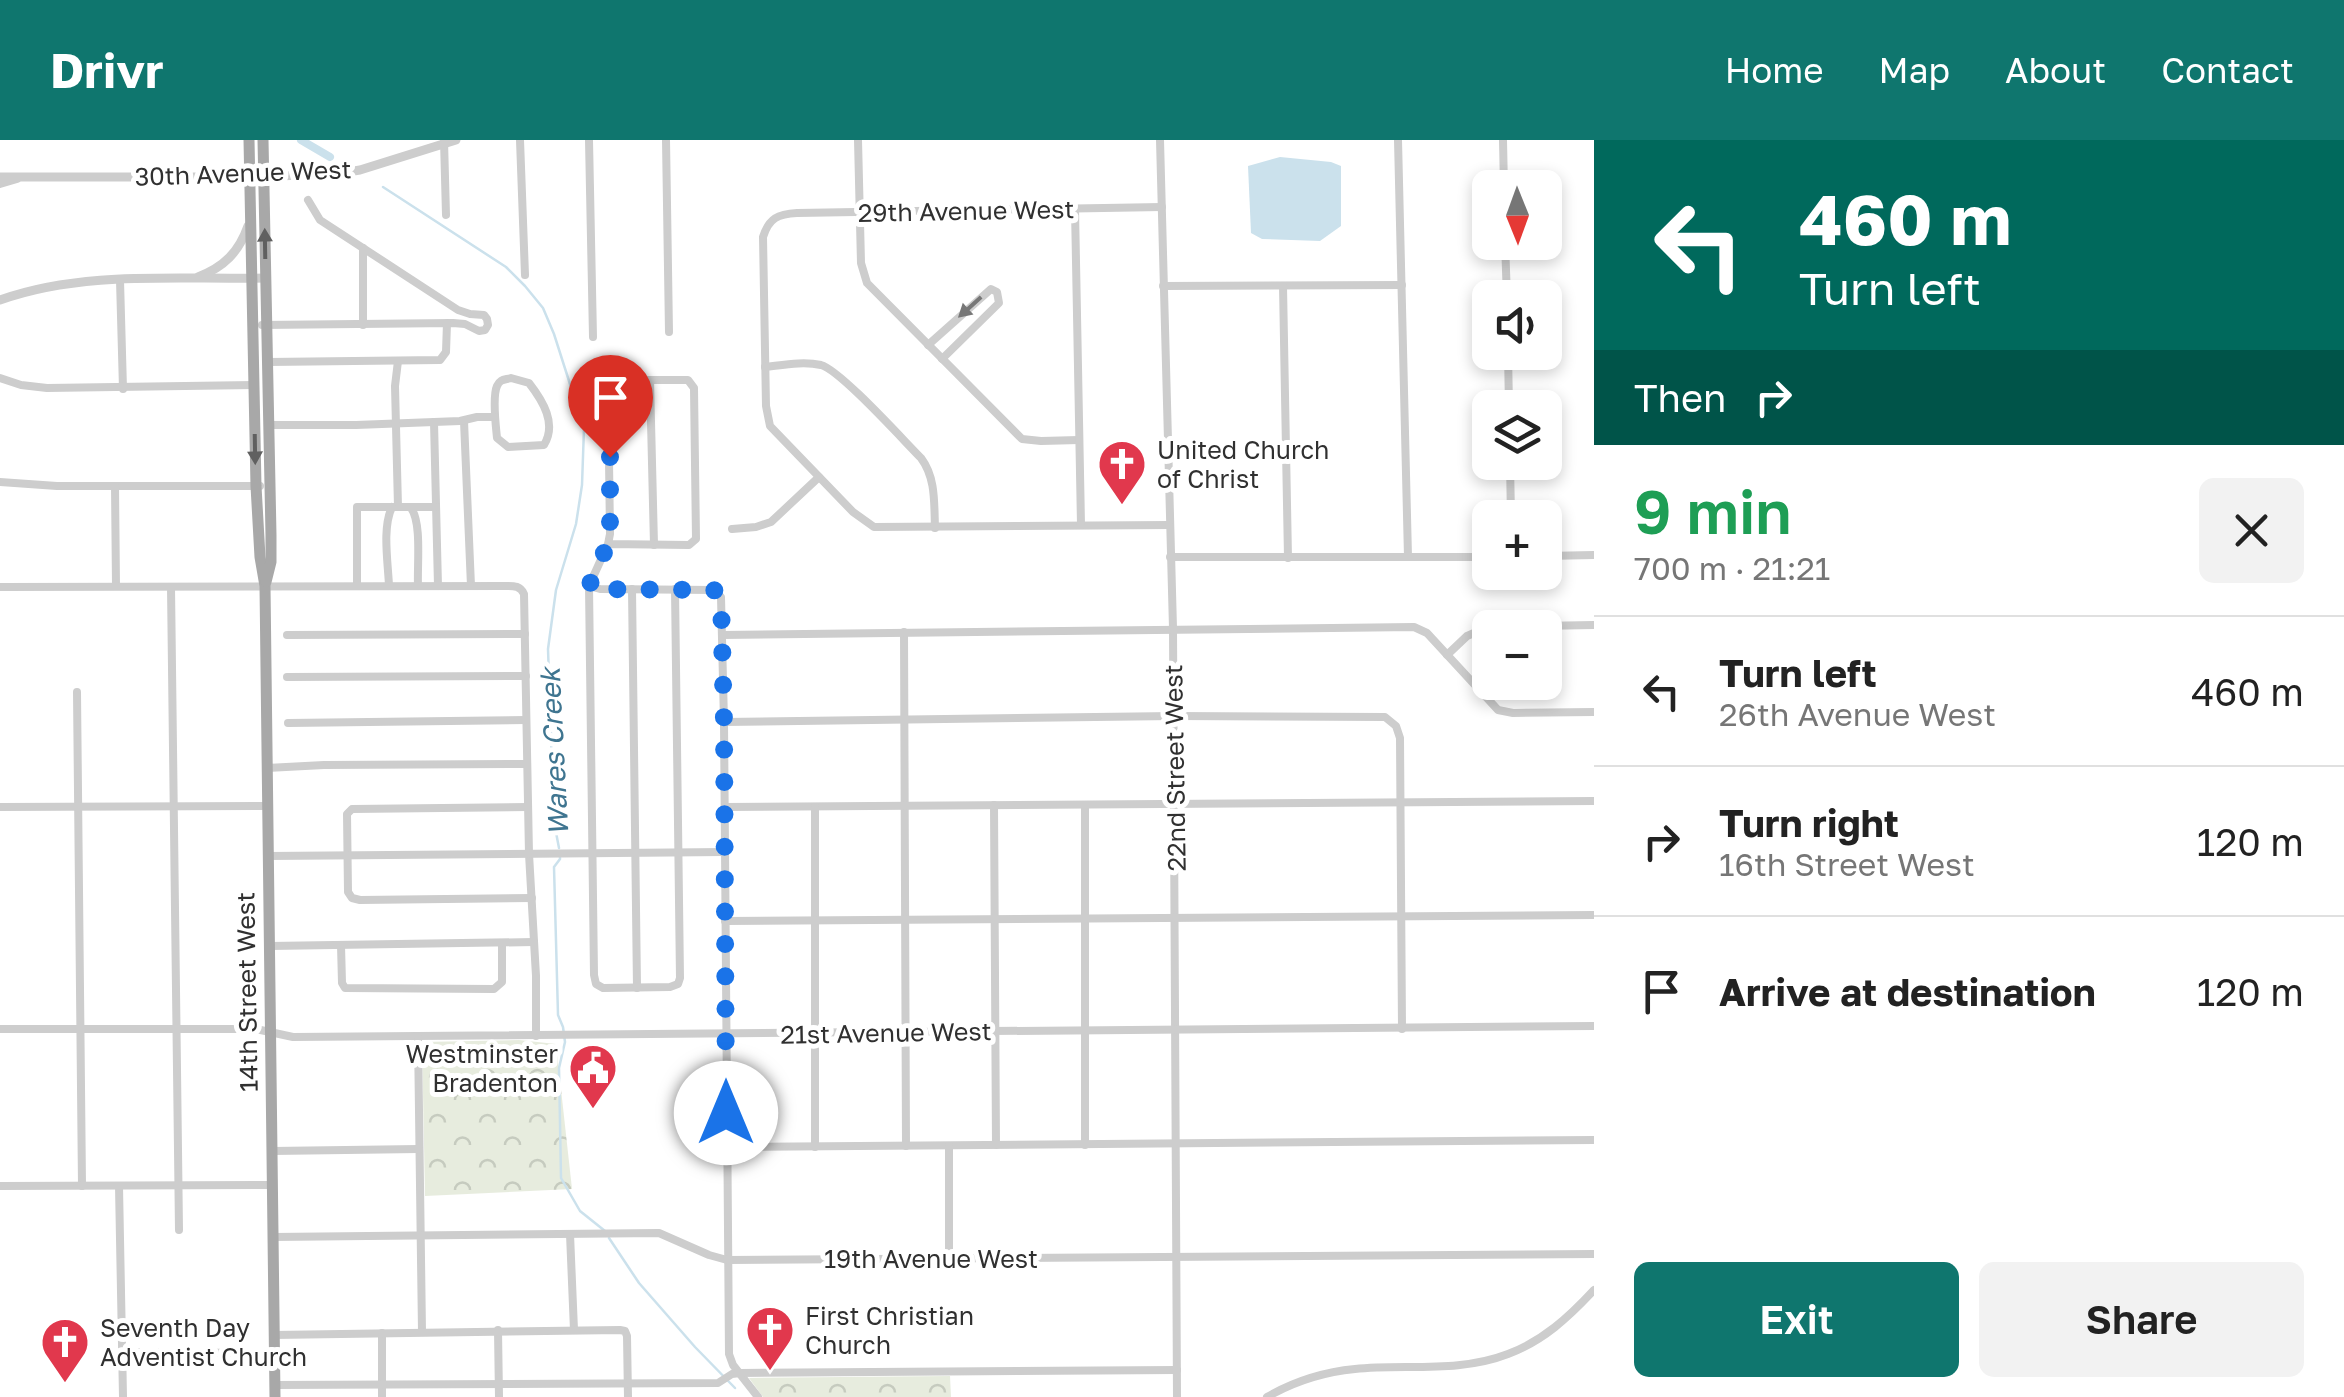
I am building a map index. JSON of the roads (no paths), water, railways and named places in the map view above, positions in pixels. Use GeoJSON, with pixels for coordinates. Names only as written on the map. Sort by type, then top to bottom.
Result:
{"type":"FeatureCollection","features":[{"type":"Feature","properties":{"kind":"main road","name":"14th Street West"},"geometry":{"type":"LineString","coordinates":[[249,140],[256,486],[265,586],[275,1391]]}},
{"type":"Feature","properties":{"kind":"main road","name":"14th Street West"},"geometry":{"type":"LineString","coordinates":[[263,140],[270,486],[270,562],[265,586]]}},
{"type":"Feature","properties":{"kind":"street","name":"30th Avenue West"},"geometry":{"type":"LineString","coordinates":[[0,181],[26,176],[316,175],[360,170],[456,140]]}},
{"type":"Feature","properties":{"kind":"street"},"geometry":{"type":"LineString","coordinates":[[520,140],[524,275]]}},
{"type":"Feature","properties":{"kind":"street"},"geometry":{"type":"LineString","coordinates":[[589,140],[593,337]]}},
{"type":"Feature","properties":{"kind":"street"},"geometry":{"type":"LineString","coordinates":[[666,140],[669,332]]}},
{"type":"Feature","properties":{"kind":"street"},"geometry":{"type":"LineString","coordinates":[[858,140],[861,263],[866,283],[1022,439],[1079,440]]}},
{"type":"Feature","properties":{"kind":"street","name":"22nd Street West"},"geometry":{"type":"LineString","coordinates":[[1160,140],[1173,628],[1177,1397]]}},
{"type":"Feature","properties":{"kind":"street"},"geometry":{"type":"LineString","coordinates":[[1398,140],[1408,557]]}},
{"type":"Feature","properties":{"kind":"street"},"geometry":{"type":"LineString","coordinates":[[1503,140],[1504,170]]}},
{"type":"Feature","properties":{"kind":"street"},"geometry":{"type":"LineString","coordinates":[[444,142],[446,214]]}},
{"type":"Feature","properties":{"kind":"street"},"geometry":{"type":"LineString","coordinates":[[252,326],[459,323],[479,331],[488,325],[484,315],[462,312],[320,220],[308,200]]}},
{"type":"Feature","properties":{"kind":"street","name":"29th Avenue West"},"geometry":{"type":"LineString","coordinates":[[765,367],[763,237],[771,220],[784,214],[1162,208]]}},
{"type":"Feature","properties":{"kind":"street"},"geometry":{"type":"LineString","coordinates":[[1075,209],[1081,526]]}},
{"type":"Feature","properties":{"kind":"street"},"geometry":{"type":"LineString","coordinates":[[194,279],[212,272],[230,258],[250,219]]}},
{"type":"Feature","properties":{"kind":"street"},"geometry":{"type":"LineString","coordinates":[[363,248],[364,324]]}},
{"type":"Feature","properties":{"kind":"street"},"geometry":{"type":"LineString","coordinates":[[0,300],[66,284],[266,278]]}},
{"type":"Feature","properties":{"kind":"street"},"geometry":{"type":"LineString","coordinates":[[120,280],[123,389]]}},
{"type":"Feature","properties":{"kind":"street"},"geometry":{"type":"LineString","coordinates":[[1163,286],[1402,285]]}},
{"type":"Feature","properties":{"kind":"street"},"geometry":{"type":"LineString","coordinates":[[1282,286],[1288,558]]}},
{"type":"Feature","properties":{"kind":"street"},"geometry":{"type":"LineString","coordinates":[[928,345],[991,289],[997,292],[997,305],[942,360]]}},
{"type":"Feature","properties":{"kind":"street"},"geometry":{"type":"LineString","coordinates":[[459,323],[462,312]]}},
{"type":"Feature","properties":{"kind":"street"},"geometry":{"type":"LineString","coordinates":[[268,362],[444,358],[447,324]]}},
{"type":"Feature","properties":{"kind":"street"},"geometry":{"type":"LineString","coordinates":[[389,586],[388,527],[389,512],[395,507],[398,360]]}},
{"type":"Feature","properties":{"kind":"street"},"geometry":{"type":"LineString","coordinates":[[935,528],[928,468],[839,376],[820,365],[765,367],[770,426],[853,512],[874,527],[935,528],[1169,525]]}},
{"type":"Feature","properties":{"kind":"street"},"geometry":{"type":"LineString","coordinates":[[0,378],[28,386],[123,389],[268,385]]}},
{"type":"Feature","properties":{"kind":"street"},"geometry":{"type":"LineString","coordinates":[[511,378],[526,380],[550,419],[548,440],[540,446],[505,446],[498,438],[496,417],[499,382],[511,378]]}},
{"type":"Feature","properties":{"kind":"street"},"geometry":{"type":"LineString","coordinates":[[650,380],[654,544]]}},
{"type":"Feature","properties":{"kind":"street"},"geometry":{"type":"LineString","coordinates":[[608,544],[689,545],[697,537],[694,388],[688,380],[610,383],[611,524],[608,544],[589,586],[594,975],[596,984],[603,988],[670,988],[678,984],[676,589]]}},
{"type":"Feature","properties":{"kind":"street"},"geometry":{"type":"LineString","coordinates":[[269,425],[396,424],[496,417]]}},
{"type":"Feature","properties":{"kind":"street"},"geometry":{"type":"LineString","coordinates":[[464,421],[471,586]]}},
{"type":"Feature","properties":{"kind":"street"},"geometry":{"type":"LineString","coordinates":[[434,422],[438,586]]}},
{"type":"Feature","properties":{"kind":"street"},"geometry":{"type":"LineString","coordinates":[[732,530],[771,522],[819,477]]}},
{"type":"Feature","properties":{"kind":"street"},"geometry":{"type":"LineString","coordinates":[[0,482],[270,486]]}},
{"type":"Feature","properties":{"kind":"street"},"geometry":{"type":"LineString","coordinates":[[114,486],[116,586]]}},
{"type":"Feature","properties":{"kind":"street"},"geometry":{"type":"LineString","coordinates":[[410,507],[416,512],[418,586]]}},
{"type":"Feature","properties":{"kind":"street"},"geometry":{"type":"LineString","coordinates":[[357,586],[357,508],[436,507]]}},
{"type":"Feature","properties":{"kind":"street"},"geometry":{"type":"LineString","coordinates":[[1562,556],[1594,555]]}},
{"type":"Feature","properties":{"kind":"street"},"geometry":{"type":"LineString","coordinates":[[1170,557],[1472,556]]}},
{"type":"Feature","properties":{"kind":"street"},"geometry":{"type":"LineString","coordinates":[[171,586],[178,1230]]}},
{"type":"Feature","properties":{"kind":"street"},"geometry":{"type":"LineString","coordinates":[[0,588],[516,586],[522,590],[536,1036]]}},
{"type":"Feature","properties":{"kind":"street"},"geometry":{"type":"LineString","coordinates":[[589,586],[714,590],[721,597],[728,1354],[732,1365],[723,1397]]}},
{"type":"Feature","properties":{"kind":"street"},"geometry":{"type":"LineString","coordinates":[[632,589],[637,988]]}},
{"type":"Feature","properties":{"kind":"street"},"geometry":{"type":"LineString","coordinates":[[1447,654],[1467,636],[1488,626],[1594,625]]}},
{"type":"Feature","properties":{"kind":"street"},"geometry":{"type":"LineString","coordinates":[[722,634],[1414,628],[1427,633],[1498,710],[1594,712]]}},
{"type":"Feature","properties":{"kind":"street"},"geometry":{"type":"LineString","coordinates":[[904,632],[906,1146]]}},
{"type":"Feature","properties":{"kind":"street"},"geometry":{"type":"LineString","coordinates":[[287,635],[525,634]]}},
{"type":"Feature","properties":{"kind":"street"},"geometry":{"type":"LineString","coordinates":[[287,677],[526,676]]}},
{"type":"Feature","properties":{"kind":"street"},"geometry":{"type":"LineString","coordinates":[[78,692],[82,1186]]}},
{"type":"Feature","properties":{"kind":"street"},"geometry":{"type":"LineString","coordinates":[[724,722],[1376,715],[1392,721],[1399,732],[1402,1029]]}},
{"type":"Feature","properties":{"kind":"street"},"geometry":{"type":"LineString","coordinates":[[288,723],[526,720]]}},
{"type":"Feature","properties":{"kind":"street"},"geometry":{"type":"LineString","coordinates":[[267,768],[527,764]]}},
{"type":"Feature","properties":{"kind":"street"},"geometry":{"type":"LineString","coordinates":[[725,807],[1594,801]]}},
{"type":"Feature","properties":{"kind":"street"},"geometry":{"type":"LineString","coordinates":[[994,805],[996,1145]]}},
{"type":"Feature","properties":{"kind":"street"},"geometry":{"type":"LineString","coordinates":[[1085,805],[1085,1145]]}},
{"type":"Feature","properties":{"kind":"street"},"geometry":{"type":"LineString","coordinates":[[0,808],[268,806]]}},
{"type":"Feature","properties":{"kind":"street"},"geometry":{"type":"LineString","coordinates":[[528,807],[349,812],[348,892],[360,900],[532,898]]}},
{"type":"Feature","properties":{"kind":"street"},"geometry":{"type":"LineString","coordinates":[[815,807],[815,1147]]}},
{"type":"Feature","properties":{"kind":"street"},"geometry":{"type":"LineString","coordinates":[[268,856],[725,852]]}},
{"type":"Feature","properties":{"kind":"street"},"geometry":{"type":"LineString","coordinates":[[725,921],[1594,915]]}},
{"type":"Feature","properties":{"kind":"street"},"geometry":{"type":"LineString","coordinates":[[270,946],[534,942]]}},
{"type":"Feature","properties":{"kind":"street"},"geometry":{"type":"LineString","coordinates":[[341,945],[342,982],[346,988],[494,989],[501,985],[503,976],[502,943]]}},
{"type":"Feature","properties":{"kind":"street","name":"21st Avenue West"},"geometry":{"type":"LineString","coordinates":[[0,1029],[256,1029],[285,1037],[418,1037],[1594,1026]]}},
{"type":"Feature","properties":{"kind":"street"},"geometry":{"type":"LineString","coordinates":[[418,1037],[422,1332]]}},
{"type":"Feature","properties":{"kind":"street"},"geometry":{"type":"LineString","coordinates":[[726,1147],[1594,1140]]}},
{"type":"Feature","properties":{"kind":"street"},"geometry":{"type":"LineString","coordinates":[[949,1259],[950,1146]]}},
{"type":"Feature","properties":{"kind":"street"},"geometry":{"type":"LineString","coordinates":[[272,1151],[419,1149]]}},
{"type":"Feature","properties":{"kind":"street"},"geometry":{"type":"LineString","coordinates":[[0,1186],[272,1184]]}},
{"type":"Feature","properties":{"kind":"street"},"geometry":{"type":"LineString","coordinates":[[119,1186],[123,1397]]}},
{"type":"Feature","properties":{"kind":"street","name":"19th Avenue West"},"geometry":{"type":"LineString","coordinates":[[273,1237],[659,1232],[727,1260],[1594,1254]]}},
{"type":"Feature","properties":{"kind":"street"},"geometry":{"type":"LineString","coordinates":[[570,1234],[574,1330]]}},
{"type":"Feature","properties":{"kind":"street"},"geometry":{"type":"LineString","coordinates":[[1267,1397],[1285,1387],[1340,1370],[1449,1367],[1507,1355],[1556,1326],[1594,1290]]}},
{"type":"Feature","properties":{"kind":"street"},"geometry":{"type":"LineString","coordinates":[[498,1330],[499,1397]]}},
{"type":"Feature","properties":{"kind":"street"},"geometry":{"type":"LineString","coordinates":[[274,1335],[620,1330],[626,1334],[628,1397]]}},
{"type":"Feature","properties":{"kind":"street"},"geometry":{"type":"LineString","coordinates":[[382,1333],[382,1397]]}},
{"type":"Feature","properties":{"kind":"street"},"geometry":{"type":"LineString","coordinates":[[122,1352],[274,1353]]}},
{"type":"Feature","properties":{"kind":"street"},"geometry":{"type":"LineString","coordinates":[[275,1391],[382,1384],[628,1383],[1177,1370]]}},
{"type":"Feature","properties":{"kind":"street"},"geometry":{"type":"LineString","coordinates":[[728,1378],[758,1397]]}},
{"type":"Feature","properties":{"kind":"water"},"geometry":{"type":"Polygon","coordinates":[[[1280,157],[1341,166],[1341,226],[1320,241],[1262,239],[1251,233],[1248,166],[1280,157]]]}},
{"type":"Feature","properties":{"kind":"waterway"},"geometry":{"type":"LineString","coordinates":[[301,140],[330,157]]}},
{"type":"Feature","properties":{"kind":"waterway","name":"Wares Creek"},"geometry":{"type":"LineString","coordinates":[[383,187],[506,267],[525,286],[543,308],[554,334],[584,428],[576,524],[556,590],[548,649],[554,822],[559,848]]}},
{"type":"Feature","properties":{"kind":"waterway","name":"Wares Creek"},"geometry":{"type":"LineString","coordinates":[[560,856],[554,867],[558,1015],[565,1042],[559,1068],[561,1178],[580,1211],[605,1231]]}},
{"type":"Feature","properties":{"kind":"waterway","name":"Wares Creek"},"geometry":{"type":"LineString","coordinates":[[609,1238],[639,1283],[735,1388]]}},
{"type":"Feature","properties":{"kind":"place","name":"United Church of Christ"},"geometry":{"type":"Point","coordinates":[1122,506]}},
{"type":"Feature","properties":{"kind":"place","name":"Westminster Bradenton"},"geometry":{"type":"Point","coordinates":[593,1110]}},
{"type":"Feature","properties":{"kind":"place","name":"First Christian Church"},"geometry":{"type":"Point","coordinates":[770,1372]}},
{"type":"Feature","properties":{"kind":"place","name":"Seventh Day Adventist Church"},"geometry":{"type":"Point","coordinates":[65,1384]}}]}
